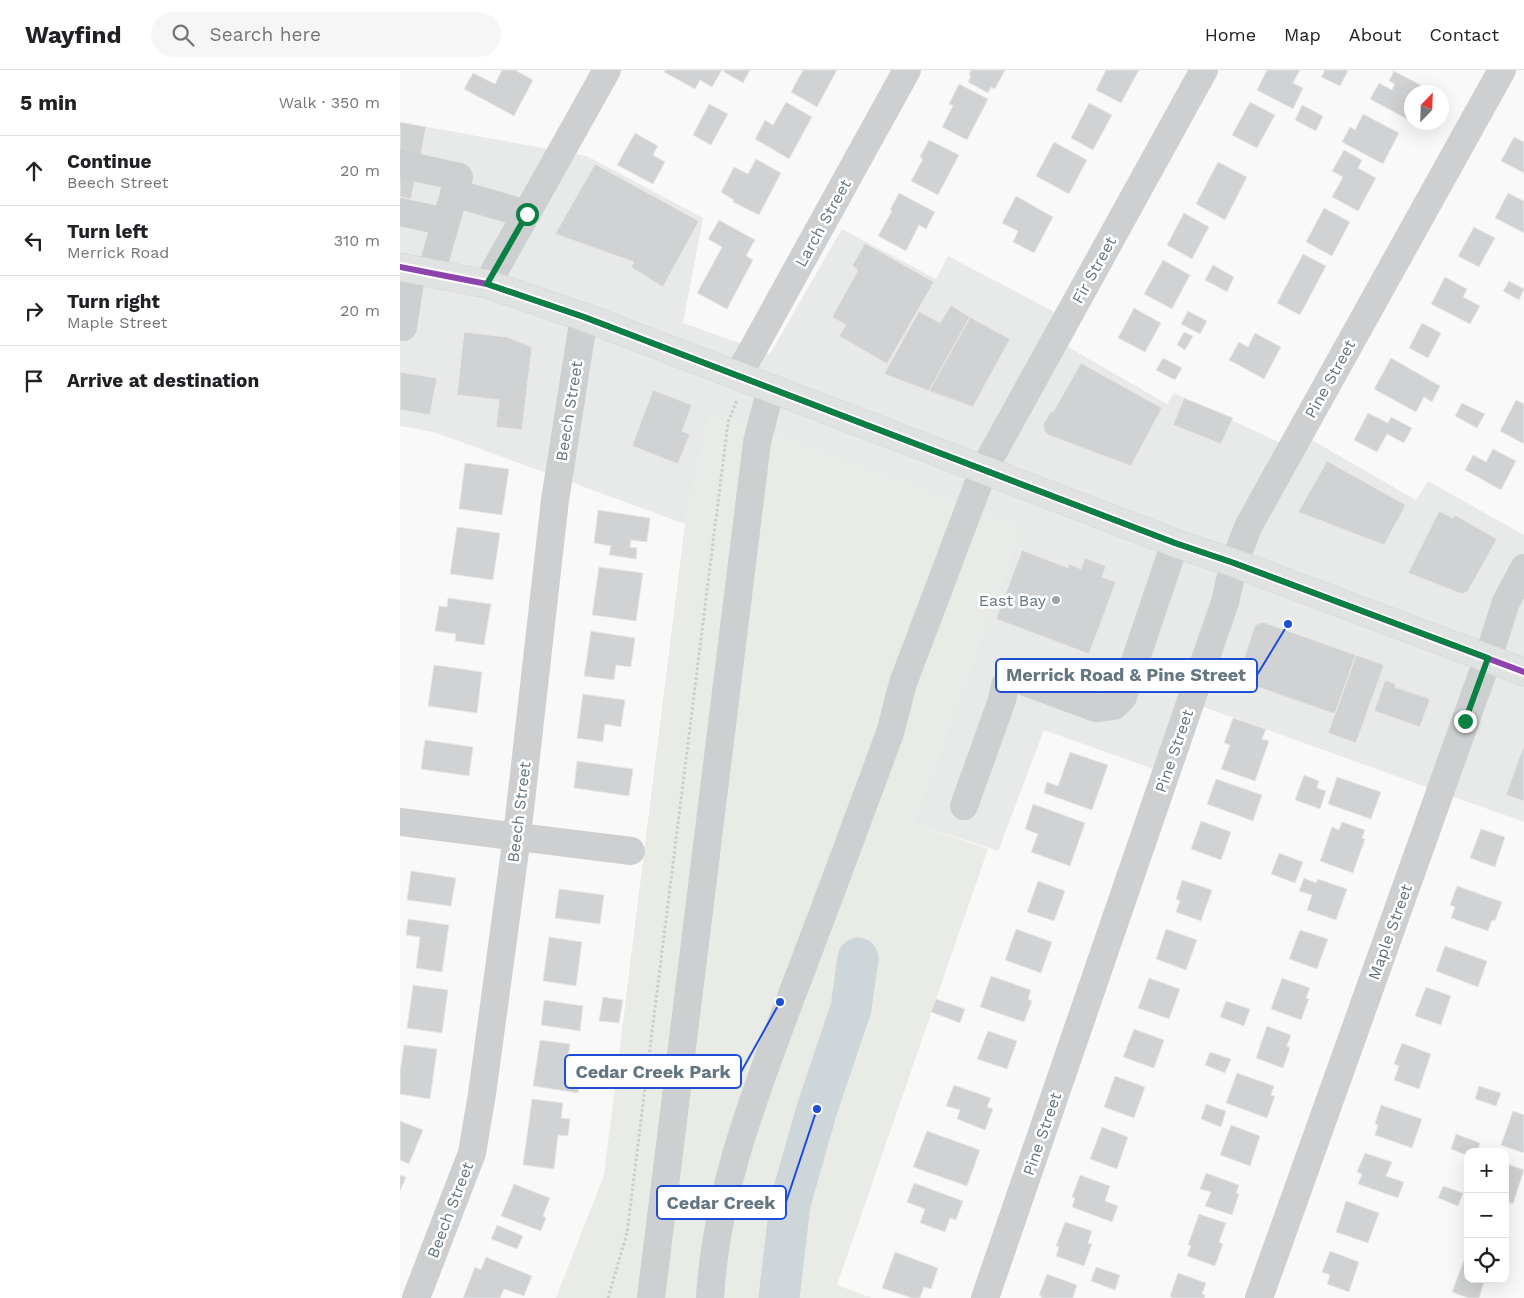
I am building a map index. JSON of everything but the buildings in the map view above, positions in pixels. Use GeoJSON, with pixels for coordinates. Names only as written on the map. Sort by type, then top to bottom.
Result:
{"type":"FeatureCollection","features":[{"type":"Feature","properties":{"kind":"main road"},"geometry":{"type":"LineString","coordinates":[[414,270],[487,284],[584,317],[1175,543],[1234,563],[1524,672]]}},
{"type":"Feature","properties":{"kind":"street"},"geometry":{"type":"LineString","coordinates":[[487,284],[607,70]]}},
{"type":"Feature","properties":{"kind":"street","name":"Larch Street"},"geometry":{"type":"LineString","coordinates":[[742,377],[907,70]]}},
{"type":"Feature","properties":{"kind":"street","name":"Fir Street"},"geometry":{"type":"LineString","coordinates":[[710,1298],[718,1233],[729,1182],[752,1100],[890,733],[903,683],[984,469],[1204,70]]}},
{"type":"Feature","properties":{"kind":"street","name":"Pine Street"},"geometry":{"type":"LineString","coordinates":[[986,1298],[1225,602],[1234,563],[1248,525],[1502,70]]}},
{"type":"Feature","properties":{"kind":"street"},"geometry":{"type":"LineString","coordinates":[[400,164],[459,177],[446,222],[414,270],[403,328],[400,327]]}},
{"type":"Feature","properties":{"kind":"street"},"geometry":{"type":"LineString","coordinates":[[454,193],[527,214]]}},
{"type":"Feature","properties":{"kind":"street"},"geometry":{"type":"LineString","coordinates":[[400,212],[446,222]]}},
{"type":"Feature","properties":{"kind":"street","name":"Beech Street"},"geometry":{"type":"LineString","coordinates":[[416,1298],[472,1153],[482,1094],[517,836],[555,500],[584,317]]}},
{"type":"Feature","properties":{"kind":"street"},"geometry":{"type":"LineString","coordinates":[[651,1298],[757,442],[771,388]]}},
{"type":"Feature","properties":{"kind":"street"},"geometry":{"type":"LineString","coordinates":[[964,806],[1002,700],[1005,685],[1017,679],[1096,708],[1114,706],[1123,697],[1175,543]]}},
{"type":"Feature","properties":{"kind":"street","name":"Maple Street"},"geometry":{"type":"LineString","coordinates":[[1259,1298],[1488,658],[1506,602],[1524,568]]}},
{"type":"Feature","properties":{"kind":"street"},"geometry":{"type":"LineString","coordinates":[[400,822],[631,851]]}},
{"type":"Feature","properties":{"kind":"path"},"geometry":{"type":"LineString","coordinates":[[608,1298],[627,1233],[728,422],[742,377]]}},
{"type":"Feature","properties":{"kind":"shaded area"},"geometry":{"type":"Polygon","coordinates":[[[400,122],[587,156],[703,218],[683,323],[770,354],[842,229],[936,279],[948,256],[1079,325],[1068,347],[1167,404],[1174,393],[1304,454],[1312,440],[1416,500],[1428,481],[1524,535],[1524,822],[1201,706],[1176,777],[1044,730],[998,851],[913,823],[1021,527],[712,411],[685,524],[434,432],[400,426],[400,122]]]}},
{"type":"Feature","properties":{"kind":"shaded area"},"geometry":{"type":"Polygon","coordinates":[[[712,411],[1021,527],[913,823],[988,849],[837,1285],[872,1298],[556,1298],[604,1175],[685,524],[712,411]]]}},
{"type":"Feature","properties":{"kind":"waterway"},"geometry":{"type":"LineString","coordinates":[[779,1298],[790,1204],[817,1109],[851,1008],[858,958]]}},
{"type":"Feature","properties":{"kind":"transit line"},"geometry":{"type":"LineString","coordinates":[[400,267],[487,284],[584,317],[1175,543],[1234,563],[1524,672]]}},
{"type":"Feature","properties":{"kind":"place","name":"East Bay"},"geometry":{"type":"Point","coordinates":[1056,600]}},
{"type":"Feature","properties":{"kind":"place","name":"Merrick Road & Pine Street"},"geometry":{"type":"Point","coordinates":[1288,624]}},
{"type":"Feature","properties":{"kind":"place","name":"Cedar Creek Park"},"geometry":{"type":"Point","coordinates":[780,1002]}},
{"type":"Feature","properties":{"kind":"place","name":"Cedar Creek"},"geometry":{"type":"Point","coordinates":[817,1109]}},
{"type":"Feature","properties":{"kind":"route"},"geometry":{"type":"LineString","coordinates":[[527,214],[487,284],[584,317],[1175,543],[1234,563],[1488,658],[1465,721]]}}]}
